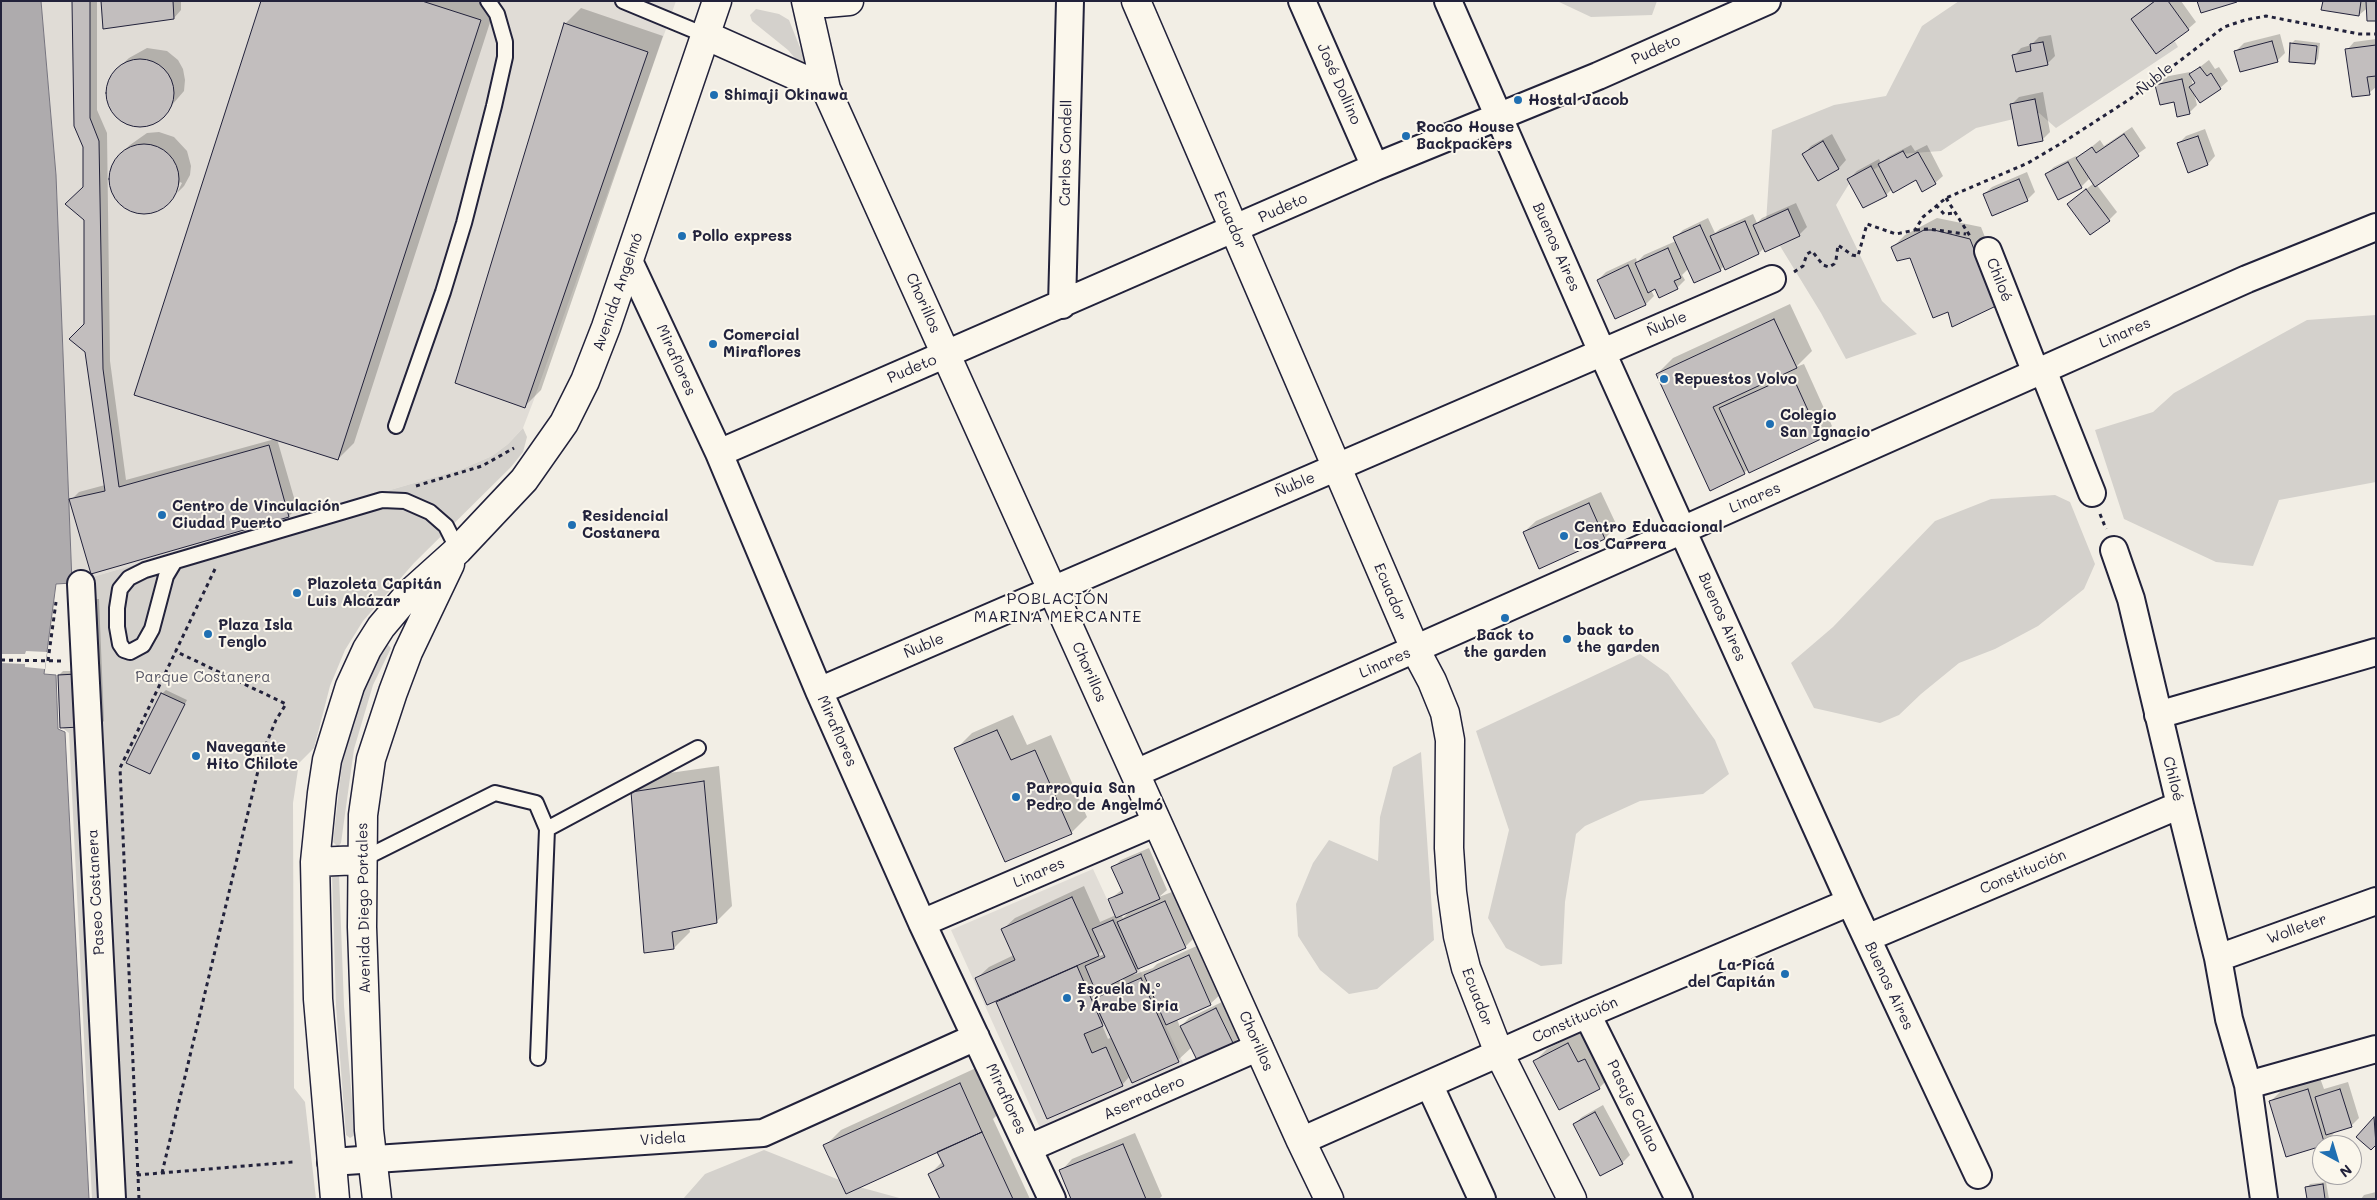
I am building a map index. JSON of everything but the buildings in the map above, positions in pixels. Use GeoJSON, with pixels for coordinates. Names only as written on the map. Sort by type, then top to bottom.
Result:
{"type":"FeatureCollection","features":[{"type":"Feature","properties":{"kind":"street","name":"Avenida Angelmó"},"geometry":{"type":"LineString","coordinates":[[458,550],[524,480],[544,454],[564,423],[592,365],[717,1]]}},
{"type":"Feature","properties":{"kind":"street"},"geometry":{"type":"LineString","coordinates":[[807,1],[826,3],[849,1]]}},
{"type":"Feature","properties":{"kind":"street","name":"Chorillos"},"geometry":{"type":"LineString","coordinates":[[807,1],[826,89],[1301,1141],[1329,1199]]}},
{"type":"Feature","properties":{"kind":"street","name":"Carlos Condell"},"geometry":{"type":"LineString","coordinates":[[1062,305],[1070,1]]}},
{"type":"Feature","properties":{"kind":"street","name":"Ecuador"},"geometry":{"type":"LineString","coordinates":[[1136,1],[1336,467],[1415,649],[1445,713],[1450,740],[1449,848],[1458,936],[1476,996],[1499,1053],[1572,1199]]}},
{"type":"Feature","properties":{"kind":"street","name":"José Dollino"},"geometry":{"type":"LineString","coordinates":[[1302,1],[1375,167]]}},
{"type":"Feature","properties":{"kind":"street","name":"Buenos Aires"},"geometry":{"type":"LineString","coordinates":[[1448,1],[1682,530],[1850,902],[1978,1175]]}},
{"type":"Feature","properties":{"kind":"street","name":"Pudeto"},"geometry":{"type":"LineString","coordinates":[[718,453],[1235,230],[1375,167],[1500,117],[1767,1]]}},
{"type":"Feature","properties":{"kind":"street"},"geometry":{"type":"LineString","coordinates":[[705,36],[826,89]]}},
{"type":"Feature","properties":{"kind":"street","name":"Linares"},"geometry":{"type":"LineString","coordinates":[[1136,773],[2247,279],[2376,228]]}},
{"type":"Feature","properties":{"kind":"street","name":"Chiloé"},"geometry":{"type":"LineString","coordinates":[[1988,251],[2092,493]]}},
{"type":"Feature","properties":{"kind":"street","name":"Miraflores"},"geometry":{"type":"LineString","coordinates":[[629,261],[718,453],[819,691],[922,923],[1052,1199]]}},
{"type":"Feature","properties":{"kind":"street","name":"Ñuble"},"geometry":{"type":"LineString","coordinates":[[819,691],[1772,279]]}},
{"type":"Feature","properties":{"kind":"street"},"geometry":{"type":"LineString","coordinates":[[335,1199],[318,999],[315,862],[328,760],[350,686],[376,634],[393,612],[421,582],[458,550]]}},
{"type":"Feature","properties":{"kind":"street","name":"Avenida Diego Portales"},"geometry":{"type":"LineString","coordinates":[[377,1199],[369,1130],[361,860],[366,787],[377,740],[408,652],[442,579],[458,550]]}},
{"type":"Feature","properties":{"kind":"street","name":"Chiloé"},"geometry":{"type":"LineString","coordinates":[[2114,550],[2131,599],[2218,958],[2229,1019],[2248,1086],[2264,1199]]}},
{"type":"Feature","properties":{"kind":"street","name":"Paseo Costanera"},"geometry":{"type":"LineString","coordinates":[[81,584],[112,1188]]}},
{"type":"Feature","properties":{"kind":"street"},"geometry":{"type":"LineString","coordinates":[[2158,715],[2376,652]]}},
{"type":"Feature","properties":{"kind":"street","name":"Constitución"},"geometry":{"type":"LineString","coordinates":[[1867,938],[2180,805]]}},
{"type":"Feature","properties":{"kind":"street","name":"Linares"},"geometry":{"type":"LineString","coordinates":[[922,923],[1157,822]]}},
{"type":"Feature","properties":{"kind":"street"},"geometry":{"type":"LineString","coordinates":[[315,862],[361,860]]}},
{"type":"Feature","properties":{"kind":"street","name":"Wolleter"},"geometry":{"type":"LineString","coordinates":[[2218,958],[2376,901]]}},
{"type":"Feature","properties":{"kind":"street","name":"Constitución"},"geometry":{"type":"LineString","coordinates":[[1301,1141],[1587,1014],[1850,902]]}},
{"type":"Feature","properties":{"kind":"street","name":"Pasaje Callao"},"geometry":{"type":"LineString","coordinates":[[1587,1014],[1679,1199]]}},
{"type":"Feature","properties":{"kind":"street","name":"Videla"},"geometry":{"type":"LineString","coordinates":[[331,1162],[763,1133],[976,1037]]}},
{"type":"Feature","properties":{"kind":"street","name":"Aserradero"},"geometry":{"type":"LineString","coordinates":[[1029,1148],[1259,1047]]}},
{"type":"Feature","properties":{"kind":"street"},"geometry":{"type":"LineString","coordinates":[[2248,1086],[2376,1049]]}},
{"type":"Feature","properties":{"kind":"street"},"geometry":{"type":"LineString","coordinates":[[1429,1084],[1482,1199]]}},
{"type":"Feature","properties":{"kind":"lane"},"geometry":{"type":"LineString","coordinates":[[396,426],[440,300],[464,223],[505,57],[503,28],[497,14],[488,1]]}},
{"type":"Feature","properties":{"kind":"lane"},"geometry":{"type":"LineString","coordinates":[[623,1],[705,36]]}},
{"type":"Feature","properties":{"kind":"lane"},"geometry":{"type":"LineString","coordinates":[[175,561],[166,576],[152,629],[143,645],[130,652],[124,650],[120,644],[117,627],[120,589],[129,578],[145,570],[175,561],[382,500],[395,499],[414,504],[436,517],[450,532],[458,550]]}},
{"type":"Feature","properties":{"kind":"lane"},"geometry":{"type":"LineString","coordinates":[[547,829],[698,748]]}},
{"type":"Feature","properties":{"kind":"lane"},"geometry":{"type":"LineString","coordinates":[[361,860],[495,793],[536,803],[547,829],[538,1058]]}},
{"type":"Feature","properties":{"kind":"path","name":"Ñuble"},"geometry":{"type":"LineString","coordinates":[[1915,230],[1923,217],[1946,198],[2028,163],[2065,141],[2130,99],[2224,27],[2266,16],[2358,34],[2376,34]]}},
{"type":"Feature","properties":{"kind":"path","name":"Chiloé"},"geometry":{"type":"LineString","coordinates":[[1946,198],[1967,234],[1985,246],[1988,251]]}},
{"type":"Feature","properties":{"kind":"path"},"geometry":{"type":"LineString","coordinates":[[1936,205],[1944,214],[1955,213]]}},
{"type":"Feature","properties":{"kind":"path"},"geometry":{"type":"LineString","coordinates":[[1772,279],[1803,266],[1807,254],[1812,251],[1823,265],[1829,267],[1834,264],[1838,244],[1852,255],[1858,256],[1866,224],[1896,234],[1928,229],[1967,234]]}},
{"type":"Feature","properties":{"kind":"path"},"geometry":{"type":"LineString","coordinates":[[2092,493],[2114,550]]}},
{"type":"Feature","properties":{"kind":"path"},"geometry":{"type":"LineString","coordinates":[[139,1199],[119,778],[122,760],[226,546]]}},
{"type":"Feature","properties":{"kind":"path"},"geometry":{"type":"LineString","coordinates":[[162,1173],[262,754],[276,720],[286,704],[175,650]]}},
{"type":"Feature","properties":{"kind":"path"},"geometry":{"type":"LineString","coordinates":[[1,660],[48,661]]}},
{"type":"Feature","properties":{"kind":"path"},"geometry":{"type":"LineString","coordinates":[[112,1188],[138,1174],[293,1162]]}},
{"type":"Feature","properties":{"kind":"shaded area"},"geometry":{"type":"Polygon","coordinates":[[[1,1],[41,1],[56,175],[72,583],[56,584],[44,674],[56,675],[58,729],[65,732],[89,1199],[1,1199],[1,1]]]}},
{"type":"Feature","properties":{"kind":"shaded area"},"geometry":{"type":"Polygon","coordinates":[[[41,1],[676,1],[523,428],[508,444],[492,456],[462,469],[72,583],[56,175],[41,1]]]}},
{"type":"Feature","properties":{"kind":"shaded area","name":"Escuela N.º 7 Árabe Siria"},"geometry":{"type":"Polygon","coordinates":[[[1093,869],[1184,1065],[1040,1128],[951,930],[1093,869]]]}},
{"type":"Feature","properties":{"kind":"green space"},"geometry":{"type":"Polygon","coordinates":[[[1557,1],[1657,1],[1652,15],[1591,17],[1557,1]]]}},
{"type":"Feature","properties":{"kind":"green space"},"geometry":{"type":"Polygon","coordinates":[[[1959,1],[2160,1],[2155,6],[2178,47],[2056,128],[2039,113],[1976,128],[1941,151],[1900,154],[1849,184],[1836,205],[1882,301],[1917,334],[1846,359],[1821,313],[1766,223],[1772,130],[1834,105],[1886,96],[1922,26],[1959,1]]]}},
{"type":"Feature","properties":{"kind":"green space"},"geometry":{"type":"Polygon","coordinates":[[[756,9],[779,14],[789,20],[807,65],[799,63],[788,50],[752,21],[750,15],[756,9]]]}},
{"type":"Feature","properties":{"kind":"green space"},"geometry":{"type":"Polygon","coordinates":[[[2376,315],[2376,482],[2279,500],[2253,566],[2216,562],[2124,519],[2095,430],[2153,412],[2174,393],[2307,320],[2376,315]]]}},
{"type":"Feature","properties":{"kind":"green space","name":"Parque Costanera"},"geometry":{"type":"Polygon","coordinates":[[[523,428],[527,437],[523,452],[511,467],[414,563],[363,621],[345,650],[330,686],[314,748],[299,763],[293,803],[294,1088],[305,1102],[316,1199],[92,1199],[69,733],[60,726],[57,674],[75,673],[72,583],[462,469],[492,456],[508,444],[523,428]]]}},
{"type":"Feature","properties":{"kind":"green space"},"geometry":{"type":"Polygon","coordinates":[[[2055,495],[2070,502],[2095,564],[2084,589],[2038,626],[1995,649],[1959,663],[1899,715],[1880,723],[1814,708],[1791,663],[1833,627],[1935,521],[1991,499],[2055,495]]]}},
{"type":"Feature","properties":{"kind":"green space"},"geometry":{"type":"Polygon","coordinates":[[[387,644],[391,648],[373,685],[354,749],[341,843],[338,847],[333,842],[342,764],[366,682],[384,645],[387,644]]]}},
{"type":"Feature","properties":{"kind":"green space"},"geometry":{"type":"Polygon","coordinates":[[[1640,654],[1668,674],[1715,740],[1729,774],[1703,794],[1640,801],[1585,826],[1576,834],[1565,902],[1562,964],[1541,966],[1506,948],[1488,918],[1509,830],[1476,731],[1640,654]]]}},
{"type":"Feature","properties":{"kind":"green space"},"geometry":{"type":"Polygon","coordinates":[[[1421,752],[1434,940],[1377,989],[1349,994],[1320,970],[1298,936],[1296,904],[1313,863],[1329,840],[1378,861],[1380,817],[1393,767],[1421,752]]]}},
{"type":"Feature","properties":{"kind":"green space"},"geometry":{"type":"Polygon","coordinates":[[[332,873],[339,874],[344,1006],[355,1135],[350,1138],[346,1135],[336,1006],[332,873]]]}},
{"type":"Feature","properties":{"kind":"green space"},"geometry":{"type":"Polygon","coordinates":[[[764,1150],[852,1185],[903,1199],[683,1199],[705,1174],[764,1150]]]}},
{"type":"Feature","properties":{"kind":"pier"},"geometry":{"type":"Polygon","coordinates":[[[26,651],[47,652],[45,669],[25,667],[25,664],[1,663],[1,654],[25,654],[26,651]]]}},
{"type":"Feature","properties":{"kind":"place","name":"Shimaji Okinawa"},"geometry":{"type":"Point","coordinates":[714,95]}},
{"type":"Feature","properties":{"kind":"place","name":"Hostal Jacob"},"geometry":{"type":"Point","coordinates":[1518,100]}},
{"type":"Feature","properties":{"kind":"place","name":"Rocco House Backpackers"},"geometry":{"type":"Point","coordinates":[1406,136]}},
{"type":"Feature","properties":{"kind":"place","name":"Pollo express"},"geometry":{"type":"Point","coordinates":[682,236]}},
{"type":"Feature","properties":{"kind":"place","name":"Comercial Miraflores"},"geometry":{"type":"Point","coordinates":[713,344]}},
{"type":"Feature","properties":{"kind":"place","name":"Repuestos Volvo"},"geometry":{"type":"Point","coordinates":[1664,379]}},
{"type":"Feature","properties":{"kind":"place","name":"Colegio San Ignacio"},"geometry":{"type":"Point","coordinates":[1770,424]}},
{"type":"Feature","properties":{"kind":"place","name":"Centro de Vinculación Ciudad Puerto"},"geometry":{"type":"Point","coordinates":[162,515]}},
{"type":"Feature","properties":{"kind":"place","name":"Residencial Costanera"},"geometry":{"type":"Point","coordinates":[572,525]}},
{"type":"Feature","properties":{"kind":"place","name":"Centro Educacional Los Carrera"},"geometry":{"type":"Point","coordinates":[1564,536]}},
{"type":"Feature","properties":{"kind":"place","name":"Plazoleta Capitán Luis Alcázar"},"geometry":{"type":"Point","coordinates":[297,593]}},
{"type":"Feature","properties":{"kind":"place","name":"Back to the garden"},"geometry":{"type":"Point","coordinates":[1505,618]}},
{"type":"Feature","properties":{"kind":"place","name":"Plaza Isla Tenglo"},"geometry":{"type":"Point","coordinates":[208,634]}},
{"type":"Feature","properties":{"kind":"place","name":"back to the garden"},"geometry":{"type":"Point","coordinates":[1567,639]}},
{"type":"Feature","properties":{"kind":"place","name":"Navegante Hito Chilote"},"geometry":{"type":"Point","coordinates":[196,756]}},
{"type":"Feature","properties":{"kind":"place","name":"Parroquia San Pedro de Angelmó"},"geometry":{"type":"Point","coordinates":[1016,797]}},
{"type":"Feature","properties":{"kind":"place","name":"La Picá del Capitán"},"geometry":{"type":"Point","coordinates":[1785,974]}},
{"type":"Feature","properties":{"kind":"place","name":"Escuela N.º 7 Árabe Siria"},"geometry":{"type":"Point","coordinates":[1067,998]}},
{"type":"Feature","properties":{"kind":"district","name":"POBLACIÓN MARINA MERCANTE"},"geometry":{"type":"Point","coordinates":[1058,608]}}]}
